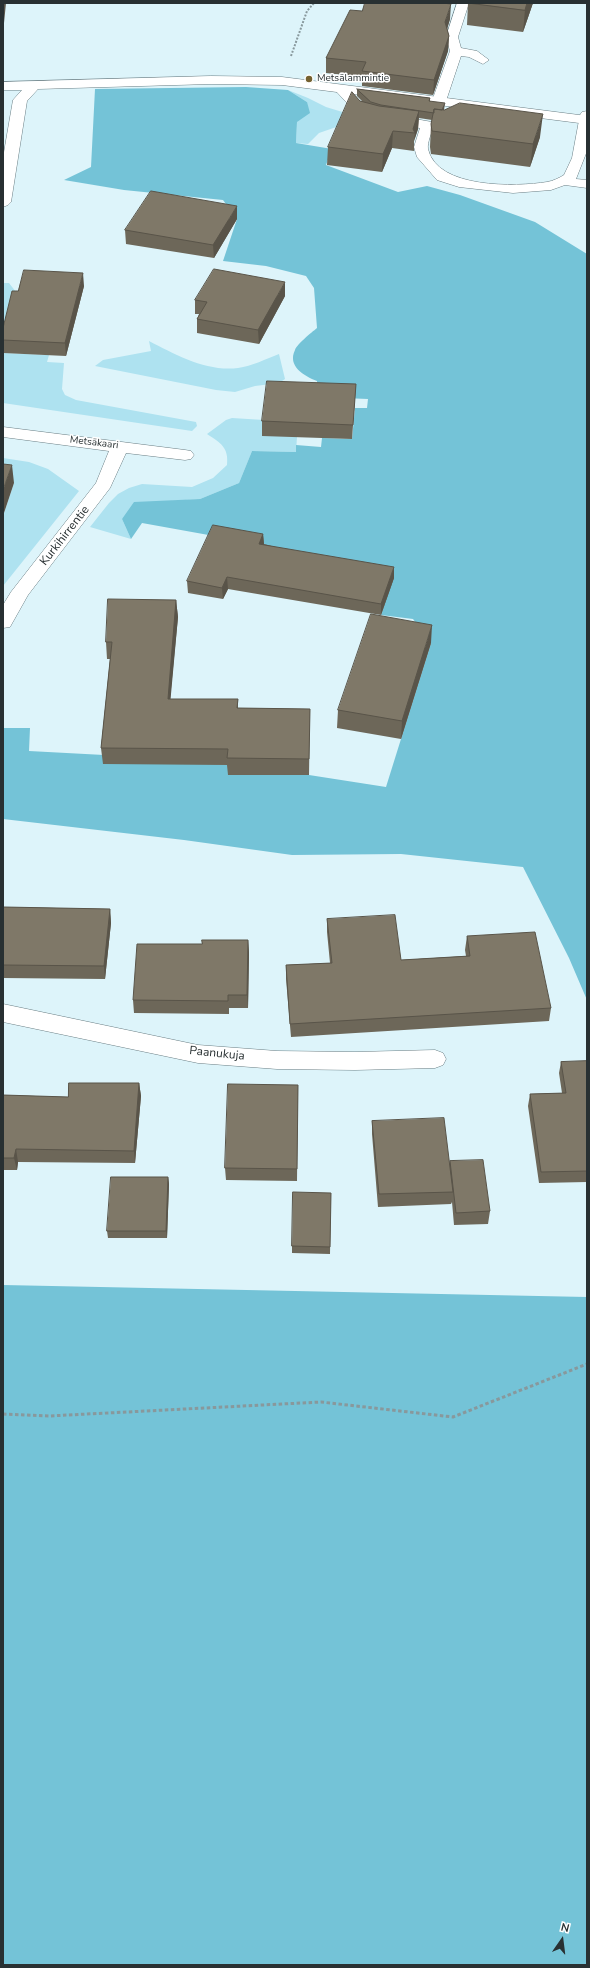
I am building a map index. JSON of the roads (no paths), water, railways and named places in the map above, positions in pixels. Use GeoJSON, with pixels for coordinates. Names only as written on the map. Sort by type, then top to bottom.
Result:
{"type":"FeatureCollection","features":[{"type":"Feature","properties":{"kind":"street"},"geometry":{"type":"LineString","coordinates":[[3,86],[34,84],[282,81],[439,101],[501,115],[587,118]]}},
{"type":"Feature","properties":{"kind":"street"},"geometry":{"type":"LineString","coordinates":[[3,202],[20,100],[34,84]]}},
{"type":"Feature","properties":{"kind":"street","name":"Metsäkaari"},"geometry":{"type":"LineString","coordinates":[[3,432],[185,455]]}},
{"type":"Feature","properties":{"kind":"street","name":"Kurkihirrentie"},"geometry":{"type":"LineString","coordinates":[[3,622],[20,592],[104,484],[120,446]]}},
{"type":"Feature","properties":{"kind":"street","name":"Paanukuja"},"geometry":{"type":"LineString","coordinates":[[3,1013],[198,1054],[285,1060],[354,1061],[435,1059]]}},
{"type":"Feature","properties":{"kind":"lane"},"geometry":{"type":"LineString","coordinates":[[439,101],[456,51],[452,36],[464,3]]}},
{"type":"Feature","properties":{"kind":"lane"},"geometry":{"type":"LineString","coordinates":[[456,51],[473,54],[483,60]]}},
{"type":"Feature","properties":{"kind":"lane"},"geometry":{"type":"LineString","coordinates":[[340,89],[365,114],[379,118],[442,127]]}},
{"type":"Feature","properties":{"kind":"lane"},"geometry":{"type":"LineString","coordinates":[[427,125],[421,147],[424,157],[442,177],[459,183],[483,187],[505,188],[551,186],[570,178],[579,158],[587,118]]}},
{"type":"Feature","properties":{"kind":"lane"},"geometry":{"type":"LineString","coordinates":[[564,181],[587,184]]}},
{"type":"Feature","properties":{"kind":"place","name":"Metsälammintie"},"geometry":{"type":"Point","coordinates":[309,79]}}]}
